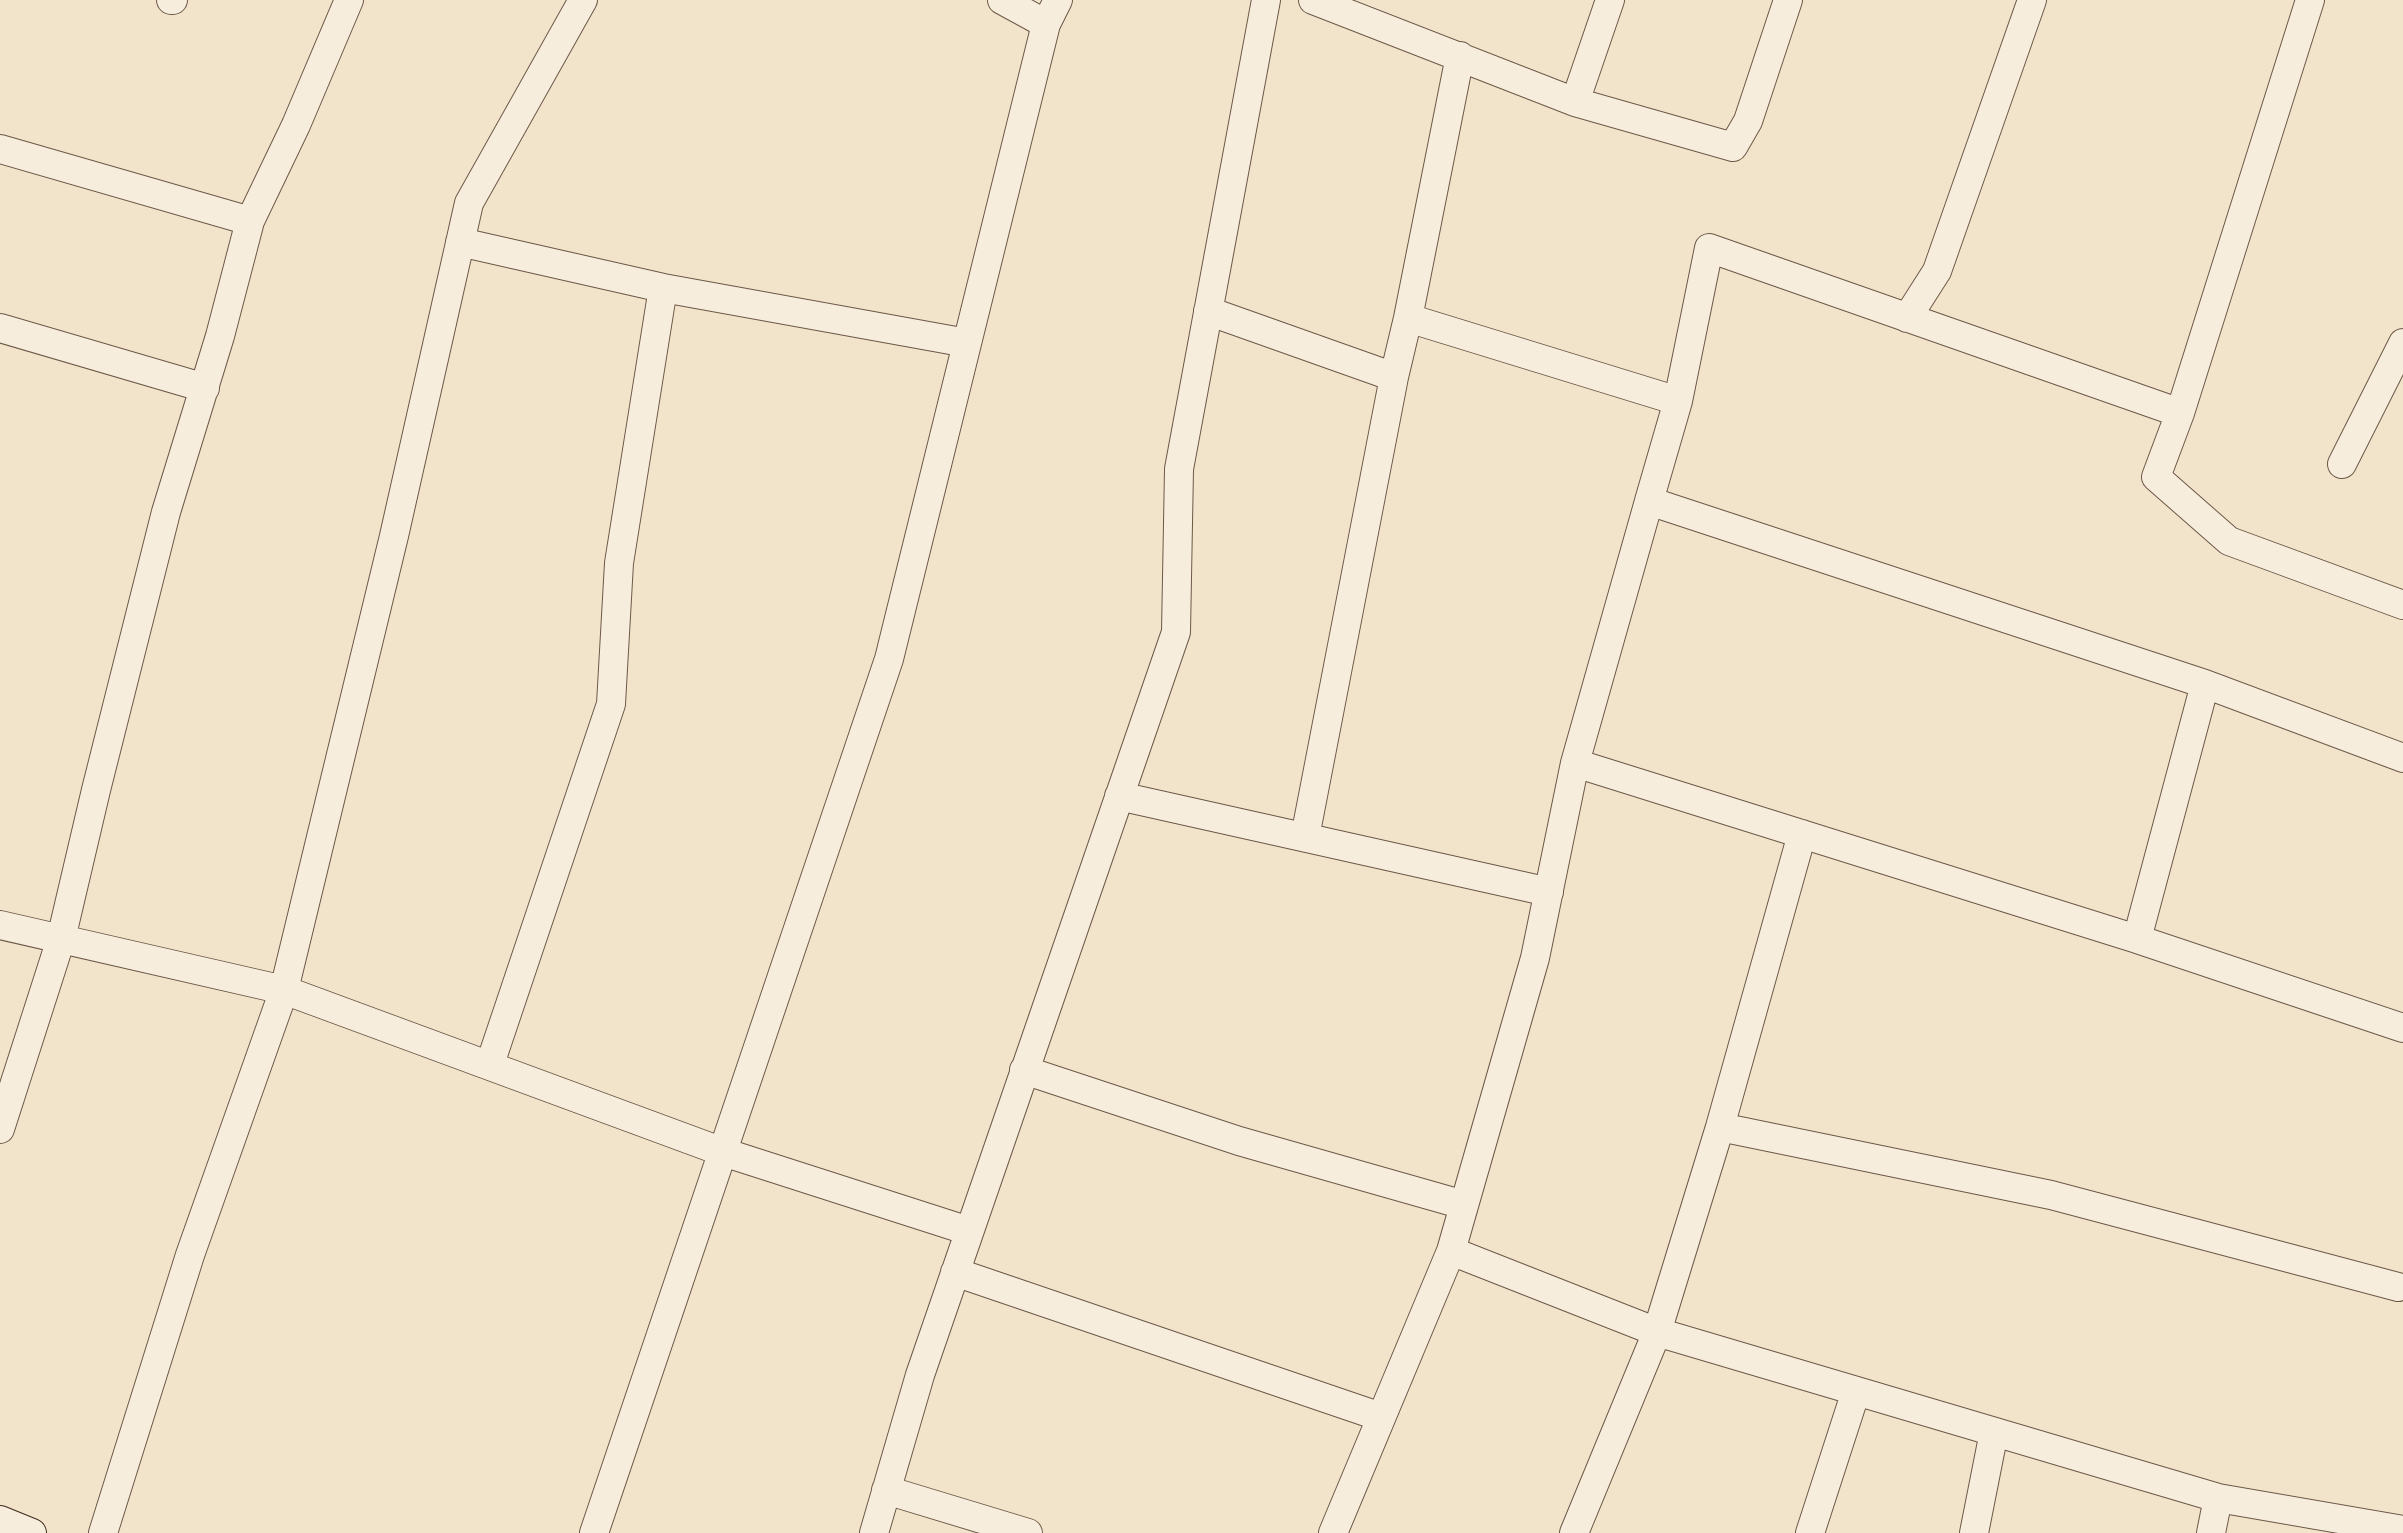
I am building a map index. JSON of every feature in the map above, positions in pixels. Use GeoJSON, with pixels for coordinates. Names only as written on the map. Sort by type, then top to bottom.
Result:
{"type":"FeatureCollection","features":[{"type":"Feature","properties":{"kind":"street"},"geometry":{"type":"LineString","coordinates":[[0,1129],[61,939],[96,790],[164,522],[220,336],[250,221],[296,125],[349,0]]}},
{"type":"Feature","properties":{"kind":"street"},"geometry":{"type":"LineString","coordinates":[[103,1533],[190,1255],[284,990],[394,536],[469,204],[583,0]]}},
{"type":"Feature","properties":{"kind":"street"},"geometry":{"type":"LineString","coordinates":[[594,1533],[889,659],[967,343],[1052,12],[1002,0]]}},
{"type":"Feature","properties":{"kind":"street"},"geometry":{"type":"LineString","coordinates":[[874,1533],[920,1375],[1176,632],[1179,470],[1266,0]]}},
{"type":"Feature","properties":{"kind":"street"},"geometry":{"type":"LineString","coordinates":[[1314,0],[1366,10],[1460,56],[1575,102],[1734,147],[1748,121],[1788,0]]}},
{"type":"Feature","properties":{"kind":"street"},"geometry":{"type":"LineString","coordinates":[[1575,102],[1610,0]]}},
{"type":"Feature","properties":{"kind":"street"},"geometry":{"type":"LineString","coordinates":[[1907,318],[1937,271],[2032,0]]}},
{"type":"Feature","properties":{"kind":"street"},"geometry":{"type":"LineString","coordinates":[[2310,0],[2180,413],[2156,477],[2229,541],[2403,605]]}},
{"type":"Feature","properties":{"kind":"street"},"geometry":{"type":"LineString","coordinates":[[1305,837],[1394,377],[1408,318],[1460,56]]}},
{"type":"Feature","properties":{"kind":"street"},"geometry":{"type":"LineString","coordinates":[[0,149],[250,221]]}},
{"type":"Feature","properties":{"kind":"street"},"geometry":{"type":"LineString","coordinates":[[460,242],[664,288],[967,343]]}},
{"type":"Feature","properties":{"kind":"street"},"geometry":{"type":"LineString","coordinates":[[1341,1531],[1381,1417],[1450,1251],[1535,958],[1575,764],[1678,402],[1709,248],[2180,413]]}},
{"type":"Feature","properties":{"kind":"street"},"geometry":{"type":"LineString","coordinates":[[493,1067],[491,1061],[611,704],[619,563],[664,288]]}},
{"type":"Feature","properties":{"kind":"street"},"geometry":{"type":"LineString","coordinates":[[1208,311],[1394,377]]}},
{"type":"Feature","properties":{"kind":"street"},"geometry":{"type":"LineString","coordinates":[[1408,318],[1678,402]]}},
{"type":"Feature","properties":{"kind":"street"},"geometry":{"type":"LineString","coordinates":[[0,328],[204,388]]}},
{"type":"Feature","properties":{"kind":"street"},"geometry":{"type":"LineString","coordinates":[[2342,464],[2403,343]]}},
{"type":"Feature","properties":{"kind":"street"},"geometry":{"type":"LineString","coordinates":[[1649,500],[2205,684],[2403,758]]}},
{"type":"Feature","properties":{"kind":"street"},"geometry":{"type":"LineString","coordinates":[[2137,939],[2205,684]]}},
{"type":"Feature","properties":{"kind":"street"},"geometry":{"type":"LineString","coordinates":[[1575,764],[2137,939],[2403,1028]]}},
{"type":"Feature","properties":{"kind":"street"},"geometry":{"type":"LineString","coordinates":[[1120,796],[1548,892]]}},
{"type":"Feature","properties":{"kind":"street"},"geometry":{"type":"LineString","coordinates":[[1574,1533],[1656,1332],[1720,1127],[1802,834]]}},
{"type":"Feature","properties":{"kind":"street"},"geometry":{"type":"LineString","coordinates":[[0,925],[284,990],[723,1152],[969,1231]]}},
{"type":"Feature","properties":{"kind":"street"},"geometry":{"type":"LineString","coordinates":[[1024,1070],[1239,1141],[1464,1205]]}},
{"type":"Feature","properties":{"kind":"street"},"geometry":{"type":"LineString","coordinates":[[1720,1127],[2051,1195],[2401,1284]]}},
{"type":"Feature","properties":{"kind":"street"},"geometry":{"type":"LineString","coordinates":[[1450,1251],[1656,1332],[2218,1498],[2403,1530]]}},
{"type":"Feature","properties":{"kind":"street"},"geometry":{"type":"LineString","coordinates":[[955,1272],[1381,1417]]}},
{"type":"Feature","properties":{"kind":"street"},"geometry":{"type":"LineString","coordinates":[[1810,1533],[1856,1391]]}},
{"type":"Feature","properties":{"kind":"street"},"geometry":{"type":"LineString","coordinates":[[1974,1533],[1994,1432]]}},
{"type":"Feature","properties":{"kind":"street"},"geometry":{"type":"LineString","coordinates":[[886,1490],[1028,1533]]}},
{"type":"Feature","properties":{"kind":"street"},"geometry":{"type":"LineString","coordinates":[[2211,1533],[2218,1498]]}},
{"type":"Feature","properties":{"kind":"street"},"geometry":{"type":"LineString","coordinates":[[0,1520],[32,1533]]}}]}
